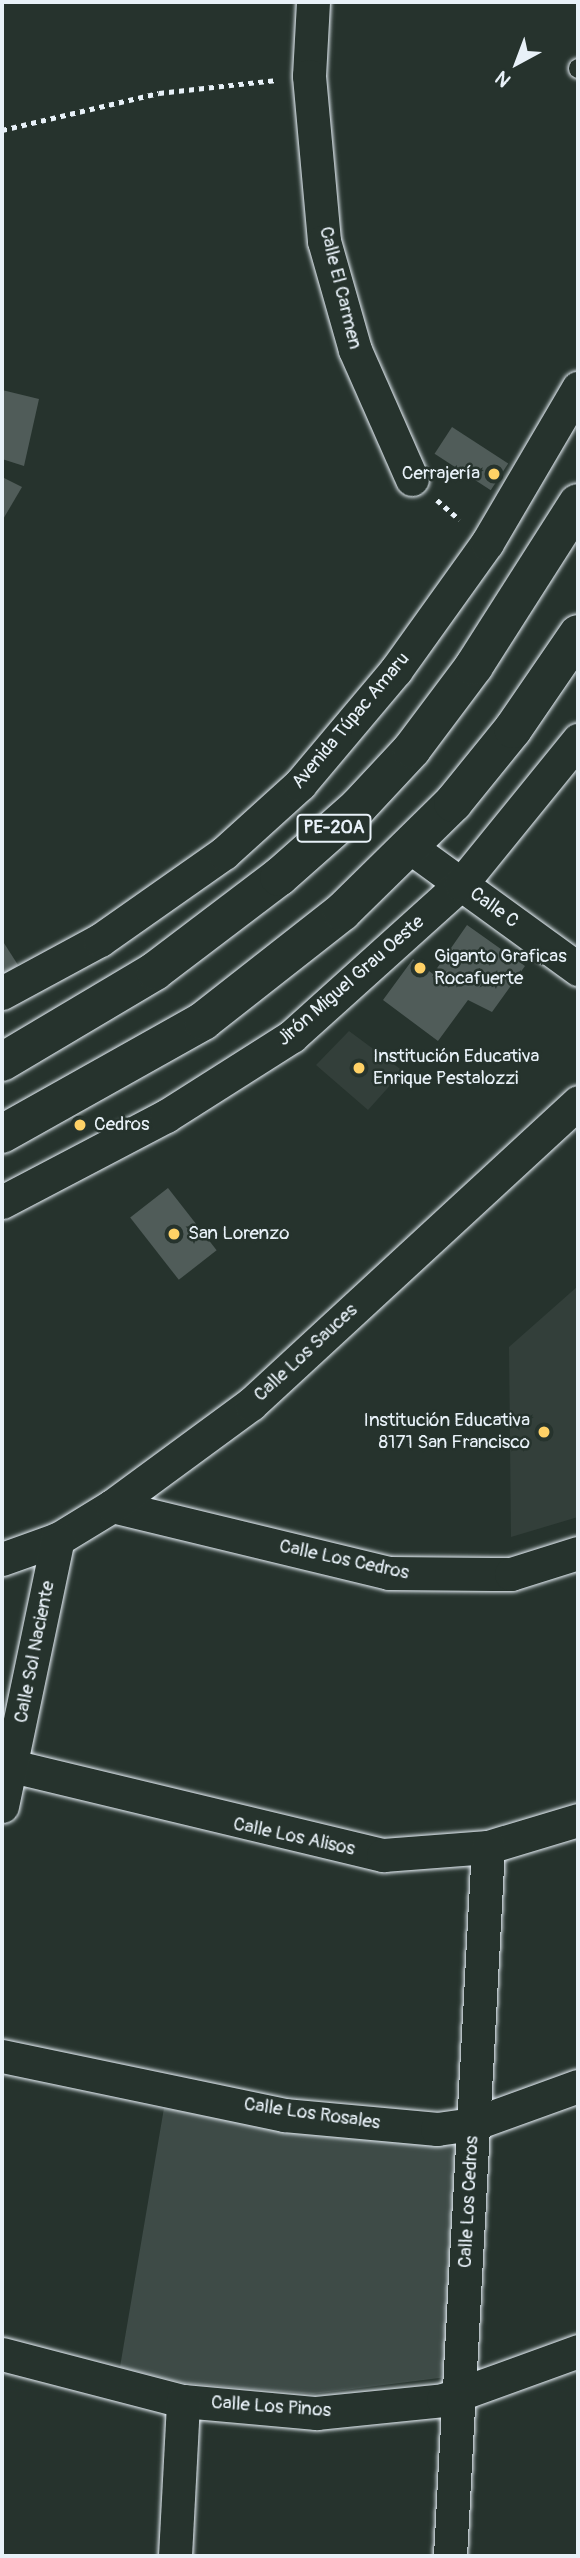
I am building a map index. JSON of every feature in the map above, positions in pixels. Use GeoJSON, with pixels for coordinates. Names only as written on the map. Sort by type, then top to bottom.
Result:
{"type":"FeatureCollection","features":[{"type":"Feature","properties":{"kind":"highway","name":"PE-20A"},"geometry":{"type":"LineString","coordinates":[[2,1062],[155,971],[279,877],[358,807],[412,749],[474,666],[578,503]]}},
{"type":"Feature","properties":{"kind":"highway"},"geometry":{"type":"LineString","coordinates":[[2,1134],[119,1073],[203,1021],[342,912],[410,847],[513,729],[578,634]]}},
{"type":"Feature","properties":{"kind":"street","name":"Calle El Carmen"},"geometry":{"type":"LineString","coordinates":[[313,2],[309,76],[324,241],[355,350],[412,479]]}},
{"type":"Feature","properties":{"kind":"street","name":"Avenida Túpac Amaru"},"geometry":{"type":"LineString","coordinates":[[2,993],[123,924],[224,853],[300,784],[396,670],[487,544],[578,387]]}},
{"type":"Feature","properties":{"kind":"street","name":"Jirón Miguel Grau Oeste"},"geometry":{"type":"LineString","coordinates":[[2,1202],[166,1116],[292,1036],[461,884],[578,740]]}},
{"type":"Feature","properties":{"kind":"street","name":"Calle C"},"geometry":{"type":"LineString","coordinates":[[410,847],[578,969]]}},
{"type":"Feature","properties":{"kind":"street","name":"Calle Los Sauces"},"geometry":{"type":"LineString","coordinates":[[2,1559],[58,1539],[112,1506],[251,1404],[578,1102]]}},
{"type":"Feature","properties":{"kind":"street","name":"Calle Los Cedros"},"geometry":{"type":"LineString","coordinates":[[112,1506],[389,1573],[511,1574],[578,1553]]}},
{"type":"Feature","properties":{"kind":"street","name":"Calle Sol Naciente"},"geometry":{"type":"LineString","coordinates":[[2,1807],[58,1539]]}},
{"type":"Feature","properties":{"kind":"street","name":"Calle Los Alisos"},"geometry":{"type":"LineString","coordinates":[[12,1766],[383,1855],[488,1847],[578,1820]]}},
{"type":"Feature","properties":{"kind":"street","name":"Calle Los Cedros"},"geometry":{"type":"LineString","coordinates":[[450,2556],[488,1847]]}},
{"type":"Feature","properties":{"kind":"street","name":"Calle Los Rosales"},"geometry":{"type":"LineString","coordinates":[[2,2056],[284,2115],[437,2129],[473,2124],[578,2086]]}},
{"type":"Feature","properties":{"kind":"street","name":"Calle Los Pinos"},"geometry":{"type":"LineString","coordinates":[[2,2354],[183,2401],[316,2413],[459,2394],[578,2351]]}},
{"type":"Feature","properties":{"kind":"street"},"geometry":{"type":"LineString","coordinates":[[175,2556],[183,2401]]}},
{"type":"Feature","properties":{"kind":"path"},"geometry":{"type":"LineString","coordinates":[[2,130],[159,93],[309,76]]}},
{"type":"Feature","properties":{"kind":"path"},"geometry":{"type":"LineString","coordinates":[[412,479],[487,544]]}},
{"type":"Feature","properties":{"kind":"shaded area","name":"Institución Educativa Enrique Pestalozzi"},"geometry":{"type":"Polygon","coordinates":[[[349,1031],[403,1071],[368,1110],[316,1065],[349,1031]]]}},
{"type":"Feature","properties":{"kind":"shaded area","name":"Institución Educativa 8171 San Francisco"},"geometry":{"type":"Polygon","coordinates":[[[578,1286],[578,1517],[511,1537],[509,1347],[578,1286]]]}},
{"type":"Feature","properties":{"kind":"shaded area"},"geometry":{"type":"Polygon","coordinates":[[[164,2108],[272,2129],[459,2143],[447,2377],[313,2394],[183,2383],[120,2367],[164,2108]]]}},
{"type":"Feature","properties":{"kind":"building"},"geometry":{"type":"Polygon","coordinates":[[[2,390],[39,399],[24,466],[2,459],[2,390]]]}},
{"type":"Feature","properties":{"kind":"building"},"geometry":{"type":"Polygon","coordinates":[[[452,427],[508,463],[491,490],[435,454],[452,427]]]}},
{"type":"Feature","properties":{"kind":"building"},"geometry":{"type":"Polygon","coordinates":[[[2,477],[22,487],[2,521],[2,477]]]}},
{"type":"Feature","properties":{"kind":"building"},"geometry":{"type":"Polygon","coordinates":[[[467,925],[525,966],[492,1012],[468,1000],[438,1041],[383,1000],[413,959],[433,974],[467,925]]]}},
{"type":"Feature","properties":{"kind":"building"},"geometry":{"type":"Polygon","coordinates":[[[2,940],[18,965],[2,976],[2,940]]]}},
{"type":"Feature","properties":{"kind":"building","name":"San Lorenzo"},"geometry":{"type":"Polygon","coordinates":[[[168,1188],[217,1250],[179,1280],[130,1218],[168,1188]]]}},
{"type":"Feature","properties":{"kind":"place","name":"Cerrajería"},"geometry":{"type":"Point","coordinates":[494,474]}},
{"type":"Feature","properties":{"kind":"place","name":"Giganto Graficas Rocafuerte"},"geometry":{"type":"Point","coordinates":[420,968]}},
{"type":"Feature","properties":{"kind":"place","name":"Institución Educativa Enrique Pestalozzi"},"geometry":{"type":"Point","coordinates":[359,1068]}},
{"type":"Feature","properties":{"kind":"place","name":"Cedros"},"geometry":{"type":"Point","coordinates":[80,1125]}},
{"type":"Feature","properties":{"kind":"place","name":"San Lorenzo"},"geometry":{"type":"Point","coordinates":[174,1234]}},
{"type":"Feature","properties":{"kind":"place","name":"Institución Educativa 8171 San Francisco"},"geometry":{"type":"Point","coordinates":[544,1432]}}]}
